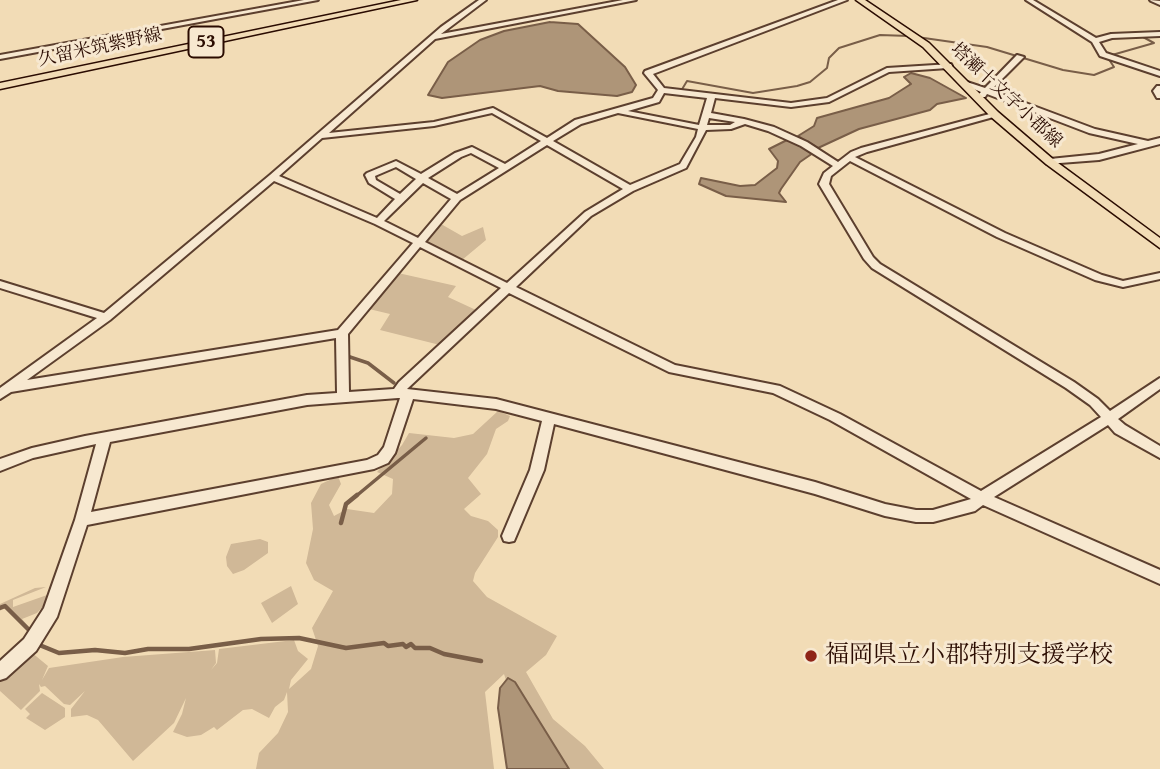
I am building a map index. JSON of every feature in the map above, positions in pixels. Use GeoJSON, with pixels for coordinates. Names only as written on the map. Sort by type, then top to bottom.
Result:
{"type":"FeatureCollection","features":[{"type":"Feature","properties":{"kind":"main road","name":"久留米筑紫野線"},"geometry":{"type":"LineString","coordinates":[[0,86],[413,0]]}},
{"type":"Feature","properties":{"kind":"main road","name":"塔瀬十文字小郡線"},"geometry":{"type":"LineString","coordinates":[[860,0],[905,28],[964,83],[982,95],[994,114],[1050,162],[1160,244]]}},
{"type":"Feature","properties":{"kind":"street"},"geometry":{"type":"LineString","coordinates":[[0,57],[314,0]]}},
{"type":"Feature","properties":{"kind":"street"},"geometry":{"type":"LineString","coordinates":[[4,391],[106,317],[273,177],[431,38],[483,0]]}},
{"type":"Feature","properties":{"kind":"street"},"geometry":{"type":"LineString","coordinates":[[431,38],[633,0]]}},
{"type":"Feature","properties":{"kind":"street"},"geometry":{"type":"LineString","coordinates":[[844,0],[648,73],[662,90],[776,106],[819,103],[887,70],[948,66]]}},
{"type":"Feature","properties":{"kind":"street"},"geometry":{"type":"LineString","coordinates":[[1029,0],[1095,41],[1103,54],[1160,74]]}},
{"type":"Feature","properties":{"kind":"street"},"geometry":{"type":"LineString","coordinates":[[1153,0],[1160,3]]}},
{"type":"Feature","properties":{"kind":"street"},"geometry":{"type":"LineString","coordinates":[[1095,41],[1111,36],[1160,34]]}},
{"type":"Feature","properties":{"kind":"street"},"geometry":{"type":"LineString","coordinates":[[1020,57],[982,95],[1092,131],[1148,144]]}},
{"type":"Feature","properties":{"kind":"street"},"geometry":{"type":"LineString","coordinates":[[1160,88],[1157,91],[1160,96]]}},
{"type":"Feature","properties":{"kind":"street"},"geometry":{"type":"LineString","coordinates":[[4,391],[342,333],[457,198],[578,122],[656,100],[662,90]]}},
{"type":"Feature","properties":{"kind":"street"},"geometry":{"type":"LineString","coordinates":[[82,520],[369,466],[383,459],[390,449],[403,384],[588,214],[630,189],[683,166],[704,128],[711,97]]}},
{"type":"Feature","properties":{"kind":"street"},"geometry":{"type":"LineString","coordinates":[[320,136],[433,124],[493,110],[630,189]]}},
{"type":"Feature","properties":{"kind":"street"},"geometry":{"type":"LineString","coordinates":[[618,111],[704,128],[731,127],[744,121]]}},
{"type":"Feature","properties":{"kind":"street"},"geometry":{"type":"LineString","coordinates":[[994,114],[864,150],[827,175],[824,184],[869,259],[876,266],[1070,385],[1094,402],[1108,419],[1160,453]]}},
{"type":"Feature","properties":{"kind":"street"},"geometry":{"type":"LineString","coordinates":[[707,115],[744,121],[804,144],[839,166]]}},
{"type":"Feature","properties":{"kind":"street"},"geometry":{"type":"LineString","coordinates":[[1050,162],[1099,157],[1160,141]]}},
{"type":"Feature","properties":{"kind":"street"},"geometry":{"type":"LineString","coordinates":[[378,222],[422,178],[458,155],[472,150],[504,167]]}},
{"type":"Feature","properties":{"kind":"street"},"geometry":{"type":"LineString","coordinates":[[850,158],[1001,234],[1107,281],[1122,284],[1160,276]]}},
{"type":"Feature","properties":{"kind":"street"},"geometry":{"type":"LineString","coordinates":[[400,198],[372,181],[370,175],[396,164],[457,198]]}},
{"type":"Feature","properties":{"kind":"street"},"geometry":{"type":"LineString","coordinates":[[273,177],[378,222],[673,369],[776,388],[835,417],[981,498],[1160,577]]}},
{"type":"Feature","properties":{"kind":"street"},"geometry":{"type":"LineString","coordinates":[[0,284],[106,317]]}},
{"type":"Feature","properties":{"kind":"street"},"geometry":{"type":"LineString","coordinates":[[342,333],[343,395]]}},
{"type":"Feature","properties":{"kind":"street"},"geometry":{"type":"LineString","coordinates":[[0,465],[32,453],[104,438],[343,395],[403,394],[496,404],[916,516],[933,516],[975,505],[981,498],[1108,419],[1160,383]]}},
{"type":"Feature","properties":{"kind":"street"},"geometry":{"type":"LineString","coordinates":[[509,536],[537,470],[549,418]]}},
{"type":"Feature","properties":{"kind":"street"},"geometry":{"type":"LineString","coordinates":[[0,672],[30,645],[51,612],[82,520],[104,438]]}},
{"type":"Feature","properties":{"kind":"shaded area"},"geometry":{"type":"Polygon","coordinates":[[[550,22],[578,24],[625,67],[636,85],[632,92],[617,96],[558,91],[540,86],[442,98],[428,95],[448,62],[480,40],[504,31],[550,22]]]}},
{"type":"Feature","properties":{"kind":"shaded area"},"geometry":{"type":"Polygon","coordinates":[[[911,73],[930,78],[966,98],[937,104],[930,110],[859,129],[818,148],[798,136],[814,126],[817,118],[889,98],[911,84],[904,77],[911,73]]]}},
{"type":"Feature","properties":{"kind":"shaded area"},"geometry":{"type":"Polygon","coordinates":[[[789,139],[813,153],[800,162],[781,189],[779,193],[786,202],[726,196],[699,184],[701,178],[740,186],[755,185],[777,168],[778,161],[769,149],[789,139]]]}},
{"type":"Feature","properties":{"kind":"shaded area"},"geometry":{"type":"Polygon","coordinates":[[[441,224],[462,236],[483,227],[486,240],[462,260],[425,242],[441,224]]]}},
{"type":"Feature","properties":{"kind":"shaded area"},"geometry":{"type":"Polygon","coordinates":[[[398,273],[456,286],[448,297],[476,310],[440,345],[380,330],[390,314],[369,309],[398,273]]]}},
{"type":"Feature","properties":{"kind":"shaded area"},"geometry":{"type":"Polygon","coordinates":[[[498,411],[510,416],[508,421],[496,429],[487,454],[468,478],[481,494],[464,509],[471,516],[488,521],[498,530],[498,537],[475,573],[473,581],[487,597],[557,636],[546,655],[526,672],[553,719],[585,746],[604,769],[561,769],[510,692],[504,674],[485,692],[494,769],[256,769],[259,753],[278,733],[288,712],[287,692],[269,718],[252,709],[243,710],[217,730],[214,727],[201,735],[187,737],[173,732],[186,698],[174,723],[133,761],[98,720],[87,715],[71,717],[71,709],[85,691],[70,705],[64,704],[45,686],[41,687],[39,684],[40,691],[21,710],[0,691],[0,681],[31,652],[48,666],[42,680],[49,668],[123,657],[215,650],[216,663],[211,670],[217,663],[219,649],[294,640],[298,651],[308,659],[291,680],[289,689],[311,669],[318,646],[312,628],[333,591],[314,580],[306,563],[313,529],[311,503],[321,484],[338,476],[341,484],[329,505],[334,516],[347,509],[374,513],[392,494],[393,479],[377,472],[402,445],[409,433],[454,438],[473,434],[498,411]]]}},
{"type":"Feature","properties":{"kind":"shaded area"},"geometry":{"type":"Polygon","coordinates":[[[260,539],[268,542],[268,553],[244,570],[233,574],[227,566],[226,557],[231,544],[260,539]]]}},
{"type":"Feature","properties":{"kind":"shaded area"},"geometry":{"type":"Polygon","coordinates":[[[291,586],[298,604],[272,623],[261,603],[291,586]]]}},
{"type":"Feature","properties":{"kind":"shaded area"},"geometry":{"type":"Polygon","coordinates":[[[46,587],[13,600],[13,607],[50,594],[51,598],[37,613],[22,619],[29,627],[38,620],[31,631],[6,606],[0,607],[0,604],[35,588],[46,587]]]}},
{"type":"Feature","properties":{"kind":"shaded area"},"geometry":{"type":"Polygon","coordinates":[[[508,678],[515,682],[569,769],[507,769],[498,708],[500,688],[508,678]]]}},
{"type":"Feature","properties":{"kind":"shaded area"},"geometry":{"type":"Polygon","coordinates":[[[42,693],[65,708],[65,717],[45,730],[26,718],[30,714],[25,709],[42,693]]]}},
{"type":"Feature","properties":{"kind":"waterway"},"geometry":{"type":"LineString","coordinates":[[681,91],[687,81],[753,93],[797,86],[810,82],[827,68],[829,58],[839,48],[880,35],[909,36]]}},
{"type":"Feature","properties":{"kind":"waterway"},"geometry":{"type":"LineString","coordinates":[[917,37],[987,47],[1063,70],[1094,75],[1114,67],[1108,58],[1112,55],[1154,43],[1143,37],[1160,36]]}},
{"type":"Feature","properties":{"kind":"waterway"},"geometry":{"type":"LineString","coordinates":[[347,356],[368,363],[394,383]]}},
{"type":"Feature","properties":{"kind":"waterway"},"geometry":{"type":"LineString","coordinates":[[355,497],[426,438]]}},
{"type":"Feature","properties":{"kind":"waterway"},"geometry":{"type":"LineString","coordinates":[[341,523],[346,504],[357,495]]}},
{"type":"Feature","properties":{"kind":"waterway"},"geometry":{"type":"LineString","coordinates":[[0,608],[5,606],[31,632]]}},
{"type":"Feature","properties":{"kind":"waterway"},"geometry":{"type":"LineString","coordinates":[[37,644],[59,653],[95,650],[125,653],[148,649],[189,649],[261,639],[299,638],[346,648],[384,643],[388,646],[403,644],[406,647],[411,644],[415,648],[430,648],[444,654],[481,661]]}},
{"type":"Feature","properties":{"kind":"place","name":"福岡県立小郡特別支援学校"},"geometry":{"type":"Point","coordinates":[811,656]}}]}
